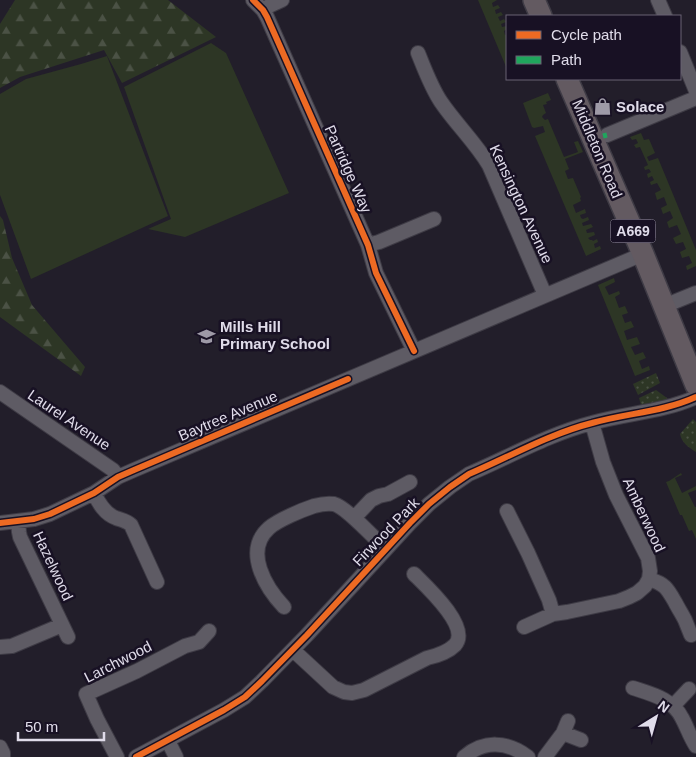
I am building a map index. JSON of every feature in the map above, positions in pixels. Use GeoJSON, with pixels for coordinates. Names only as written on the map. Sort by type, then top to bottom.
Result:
{"type":"FeatureCollection","features":[{"type":"Feature","properties":{"kind":"main road","name":"Middleton Road"},"geometry":{"type":"LineString","coordinates":[[567,80],[643,254],[696,385]]}},
{"type":"Feature","properties":{"kind":"street"},"geometry":{"type":"LineString","coordinates":[[258,5],[282,0]]}},
{"type":"Feature","properties":{"kind":"street"},"geometry":{"type":"LineString","coordinates":[[658,0],[665,15]]}},
{"type":"Feature","properties":{"kind":"street","name":"Partridge Way"},"geometry":{"type":"LineString","coordinates":[[258,5],[296,80],[368,245],[376,273],[414,351]]}},
{"type":"Feature","properties":{"kind":"street","name":"Kensington Avenue"},"geometry":{"type":"LineString","coordinates":[[418,53],[442,103],[480,150],[489,165],[545,295]]}},
{"type":"Feature","properties":{"kind":"street"},"geometry":{"type":"LineString","coordinates":[[681,54],[696,91]]}},
{"type":"Feature","properties":{"kind":"street"},"geometry":{"type":"LineString","coordinates":[[607,135],[696,98]]}},
{"type":"Feature","properties":{"kind":"street"},"geometry":{"type":"LineString","coordinates":[[368,245],[434,219]]}},
{"type":"Feature","properties":{"kind":"street","name":"Baytree Avenue"},"geometry":{"type":"LineString","coordinates":[[118,477],[643,254]]}},
{"type":"Feature","properties":{"kind":"street"},"geometry":{"type":"LineString","coordinates":[[664,306],[696,293]]}},
{"type":"Feature","properties":{"kind":"street","name":"Laurel Avenue"},"geometry":{"type":"LineString","coordinates":[[0,392],[113,470],[118,477]]}},
{"type":"Feature","properties":{"kind":"street","name":"Firwood Park"},"geometry":{"type":"LineString","coordinates":[[136,757],[245,697],[293,650],[429,504],[468,474],[567,431],[592,423],[675,406],[696,397]]}},
{"type":"Feature","properties":{"kind":"street","name":"Amberwood"},"geometry":{"type":"LineString","coordinates":[[592,423],[603,462],[616,495],[648,558],[649,578]]}},
{"type":"Feature","properties":{"kind":"street"},"geometry":{"type":"LineString","coordinates":[[0,523],[34,519],[50,514],[94,494],[118,477]]}},
{"type":"Feature","properties":{"kind":"street"},"geometry":{"type":"LineString","coordinates":[[354,518],[371,500],[388,494],[410,482]]}},
{"type":"Feature","properties":{"kind":"street"},"geometry":{"type":"LineString","coordinates":[[94,494],[105,511],[114,518],[132,525],[155,562],[158,582]]}},
{"type":"Feature","properties":{"kind":"street"},"geometry":{"type":"LineString","coordinates":[[284,607],[264,580],[259,568],[257,550],[264,533],[273,524],[308,508],[321,504],[333,504],[339,506],[354,518],[386,548]]}},
{"type":"Feature","properties":{"kind":"street"},"geometry":{"type":"LineString","coordinates":[[507,511],[549,600],[553,614]]}},
{"type":"Feature","properties":{"kind":"street","name":"Hazelwood"},"geometry":{"type":"LineString","coordinates":[[0,647],[12,646],[65,631],[20,537],[18,521]]}},
{"type":"Feature","properties":{"kind":"street"},"geometry":{"type":"LineString","coordinates":[[293,650],[333,687],[352,693],[364,690],[384,672],[448,650],[458,639],[454,622],[443,603],[414,574]]}},
{"type":"Feature","properties":{"kind":"street"},"geometry":{"type":"LineString","coordinates":[[524,626],[553,614],[619,601],[637,593],[645,586],[649,578],[666,587],[685,618],[691,635]]}},
{"type":"Feature","properties":{"kind":"street","name":"Larchwood"},"geometry":{"type":"LineString","coordinates":[[118,757],[97,720],[83,688],[137,671],[185,646],[203,642]]}},
{"type":"Feature","properties":{"kind":"street"},"geometry":{"type":"LineString","coordinates":[[633,688],[648,700],[662,698],[673,706],[682,716],[691,739],[696,746]]}},
{"type":"Feature","properties":{"kind":"street"},"geometry":{"type":"LineString","coordinates":[[673,706],[690,689]]}},
{"type":"Feature","properties":{"kind":"street"},"geometry":{"type":"LineString","coordinates":[[545,757],[566,727],[581,740]]}},
{"type":"Feature","properties":{"kind":"street"},"geometry":{"type":"LineString","coordinates":[[168,741],[176,757]]}},
{"type":"Feature","properties":{"kind":"street"},"geometry":{"type":"LineString","coordinates":[[464,757],[478,748],[491,745],[507,746],[519,750],[528,757]]}},
{"type":"Feature","properties":{"kind":"street"},"geometry":{"type":"LineString","coordinates":[[0,747],[3,757]]}},
{"type":"Feature","properties":{"kind":"green space"},"geometry":{"type":"Polygon","coordinates":[[[15,0],[168,0],[216,37],[122,83],[104,50],[20,77],[0,88],[0,24],[15,0]]]}},
{"type":"Feature","properties":{"kind":"green space"},"geometry":{"type":"Polygon","coordinates":[[[478,0],[497,0],[492,3],[493,7],[498,5],[500,8],[495,10],[496,14],[501,12],[503,15],[498,17],[500,21],[504,19],[506,22],[501,24],[502,27],[506,26],[504,31],[506,34],[506,67],[478,0]]]}},
{"type":"Feature","properties":{"kind":"green space"},"geometry":{"type":"Polygon","coordinates":[[[211,43],[226,53],[289,193],[185,237],[148,229],[171,219],[124,87],[211,43]]]}},
{"type":"Feature","properties":{"kind":"green space"},"geometry":{"type":"Polygon","coordinates":[[[107,56],[168,216],[31,279],[0,195],[0,94],[26,79],[107,56]]]}},
{"type":"Feature","properties":{"kind":"green space"},"geometry":{"type":"Polygon","coordinates":[[[548,93],[551,100],[543,105],[546,113],[542,117],[545,120],[548,119],[564,157],[578,152],[574,142],[578,141],[583,152],[565,159],[569,169],[565,171],[568,179],[573,178],[581,197],[581,201],[573,205],[576,213],[585,209],[586,213],[580,215],[581,218],[588,217],[589,220],[582,223],[583,226],[591,224],[593,227],[586,230],[587,233],[594,232],[595,235],[588,238],[593,241],[597,239],[598,242],[594,244],[595,248],[600,246],[601,249],[586,256],[535,136],[545,132],[543,126],[532,127],[523,103],[548,93]]]}},
{"type":"Feature","properties":{"kind":"green space"},"geometry":{"type":"Polygon","coordinates":[[[641,133],[644,140],[649,139],[655,153],[647,157],[649,161],[658,158],[696,250],[696,266],[687,270],[686,266],[692,263],[689,256],[682,258],[680,252],[686,249],[683,242],[676,244],[673,238],[681,234],[677,225],[669,228],[667,222],[673,218],[670,211],[663,214],[661,208],[667,205],[664,197],[657,200],[655,193],[661,190],[657,183],[651,185],[650,182],[654,180],[652,176],[648,178],[647,174],[651,172],[649,169],[645,170],[644,167],[648,165],[640,147],[636,148],[634,145],[638,143],[636,139],[632,140],[630,137],[641,133]]]}},
{"type":"Feature","properties":{"kind":"green space"},"geometry":{"type":"Polygon","coordinates":[[[0,216],[3,220],[12,258],[32,305],[85,367],[81,376],[0,317],[0,216]]]}},
{"type":"Feature","properties":{"kind":"green space"},"geometry":{"type":"Polygon","coordinates":[[[614,278],[615,282],[605,287],[609,295],[619,291],[620,294],[615,297],[619,308],[625,306],[628,313],[622,315],[625,323],[631,321],[634,327],[624,331],[627,340],[637,337],[640,344],[631,347],[635,355],[643,352],[646,358],[639,361],[642,369],[649,366],[650,370],[635,376],[598,285],[614,278]]]}},
{"type":"Feature","properties":{"kind":"green space"},"geometry":{"type":"Polygon","coordinates":[[[656,373],[660,383],[638,395],[633,384],[656,373]]]}},
{"type":"Feature","properties":{"kind":"green space"},"geometry":{"type":"Polygon","coordinates":[[[656,390],[667,398],[668,401],[641,405],[639,398],[656,390]]]}},
{"type":"Feature","properties":{"kind":"green space"},"geometry":{"type":"Polygon","coordinates":[[[693,419],[696,422],[696,452],[682,440],[680,434],[693,419]]]}},
{"type":"Feature","properties":{"kind":"green space"},"geometry":{"type":"Polygon","coordinates":[[[681,473],[682,475],[675,478],[682,493],[696,486],[696,490],[688,493],[696,507],[696,539],[692,530],[689,531],[682,515],[680,515],[666,482],[681,473]]]}},
{"type":"Feature","properties":{"kind":"marked path"},"geometry":{"type":"LineString","coordinates":[[603,136],[607,135]]}},
{"type":"Feature","properties":{"kind":"cycle path"},"geometry":{"type":"LineString","coordinates":[[253,0],[267,17],[368,245],[376,273],[414,351]]}},
{"type":"Feature","properties":{"kind":"cycle path"},"geometry":{"type":"LineString","coordinates":[[0,523],[34,519],[50,514],[94,493],[118,477],[348,379]]}},
{"type":"Feature","properties":{"kind":"cycle path"},"geometry":{"type":"LineString","coordinates":[[136,757],[245,697],[307,635],[429,504],[469,474],[545,439],[576,428],[671,406],[696,397]]}},
{"type":"Feature","properties":{"kind":"place","name":"Solace"},"geometry":{"type":"Point","coordinates":[602,107]}},
{"type":"Feature","properties":{"kind":"place","name":"Mills Hill Primary School"},"geometry":{"type":"Point","coordinates":[206,336]}}]}
